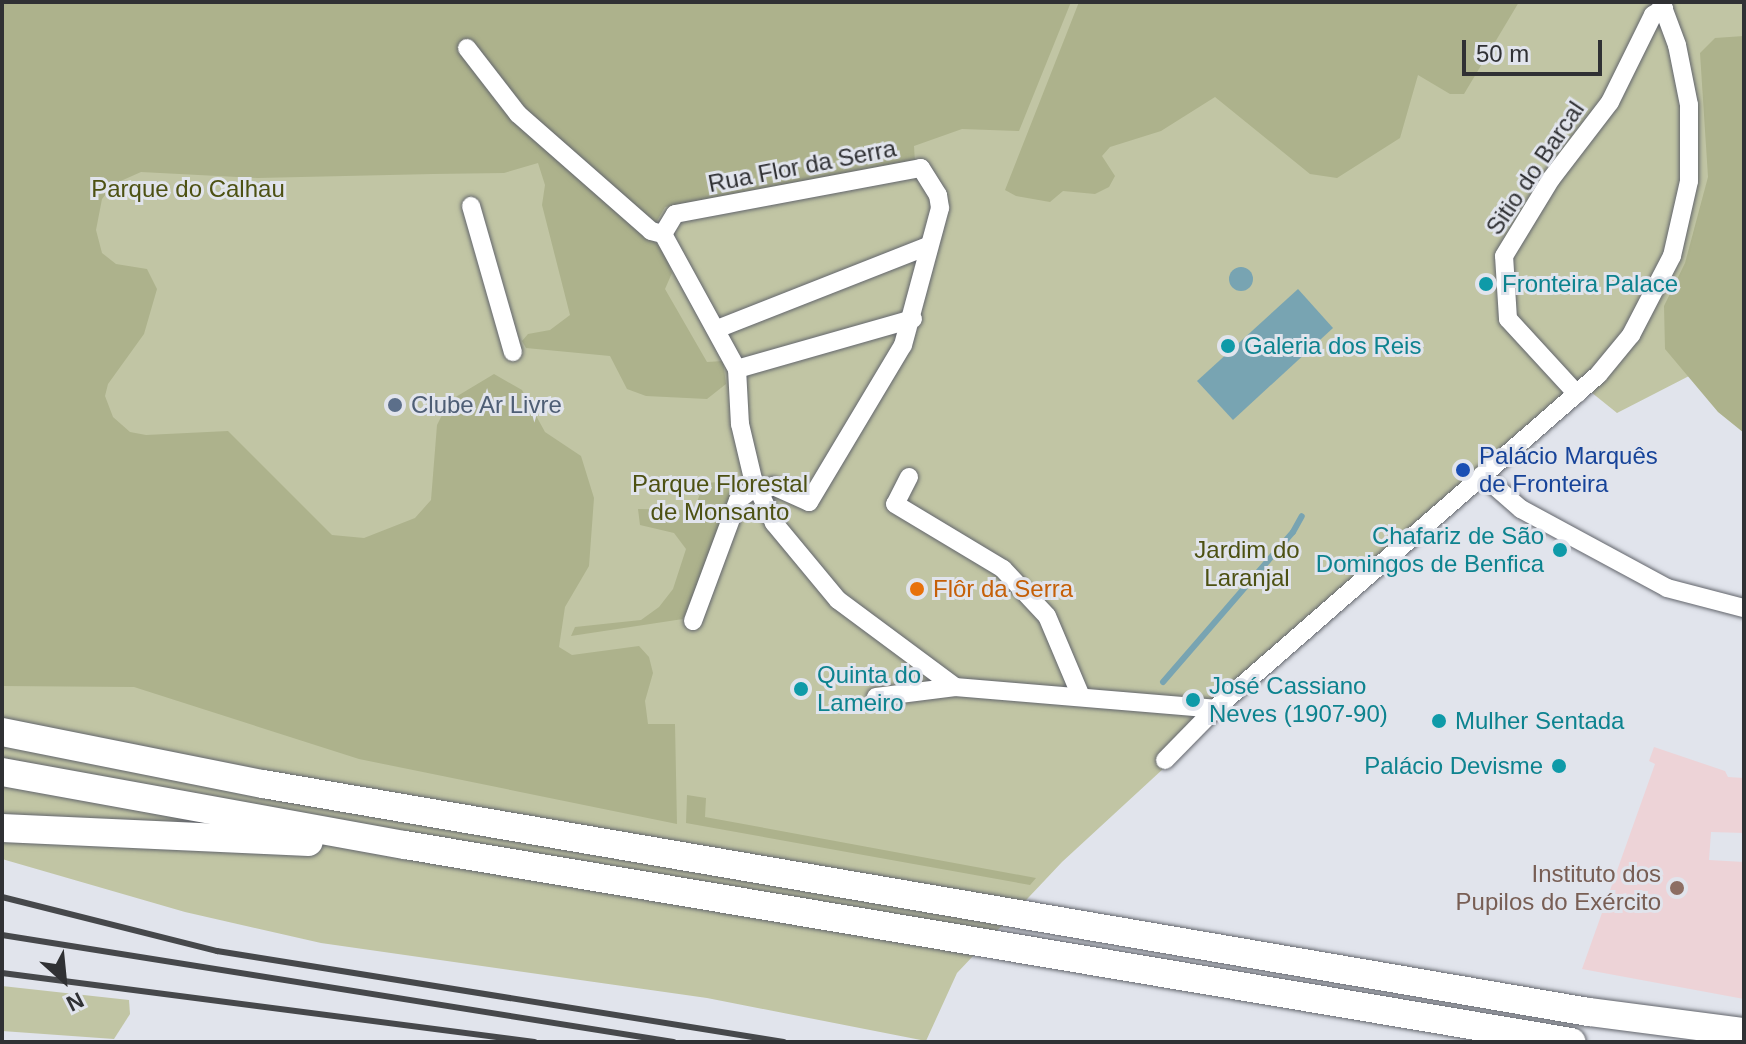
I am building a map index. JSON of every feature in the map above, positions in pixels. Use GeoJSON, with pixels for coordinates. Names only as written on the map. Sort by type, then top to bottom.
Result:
{"type":"FeatureCollection","features":[{"type":"Feature","properties":{"kind":"highway"},"geometry":{"type":"LineString","coordinates":[[2,732],[263,784],[1589,1012],[1744,1032]]}},
{"type":"Feature","properties":{"kind":"highway"},"geometry":{"type":"LineString","coordinates":[[2,772],[405,845],[1571,1042]]}},
{"type":"Feature","properties":{"kind":"highway"},"geometry":{"type":"LineString","coordinates":[[2,828],[405,845]]}},
{"type":"Feature","properties":{"kind":"street"},"geometry":{"type":"LineString","coordinates":[[1165,760],[1215,709],[1598,375],[1656,294],[1683,218],[1689,181],[1689,105],[1655,7]]}},
{"type":"Feature","properties":{"kind":"street","name":"Sitio do Barcal"},"geometry":{"type":"LineString","coordinates":[[1577,394],[1508,319],[1504,256],[1551,179],[1610,102],[1655,7]]}},
{"type":"Feature","properties":{"kind":"street"},"geometry":{"type":"LineString","coordinates":[[467,48],[518,114],[651,231],[663,234],[737,369],[740,424],[758,489],[774,523],[838,600],[955,687]]}},
{"type":"Feature","properties":{"kind":"street","name":"Rua Flor da Serra"},"geometry":{"type":"LineString","coordinates":[[663,234],[675,214],[921,168],[933,183],[940,208],[928,246],[913,319],[809,502],[773,486],[758,489]]}},
{"type":"Feature","properties":{"kind":"street"},"geometry":{"type":"LineString","coordinates":[[471,206],[513,352]]}},
{"type":"Feature","properties":{"kind":"street"},"geometry":{"type":"LineString","coordinates":[[717,329],[928,246]]}},
{"type":"Feature","properties":{"kind":"street"},"geometry":{"type":"LineString","coordinates":[[737,369],[913,319]]}},
{"type":"Feature","properties":{"kind":"street"},"geometry":{"type":"LineString","coordinates":[[1482,475],[1521,509],[1667,588],[1744,608]]}},
{"type":"Feature","properties":{"kind":"street"},"geometry":{"type":"LineString","coordinates":[[909,477],[895,504],[1003,569],[1047,616],[1080,694]]}},
{"type":"Feature","properties":{"kind":"street"},"geometry":{"type":"LineString","coordinates":[[693,621],[738,500],[758,489]]}},
{"type":"Feature","properties":{"kind":"street"},"geometry":{"type":"LineString","coordinates":[[876,697],[955,687],[1080,694],[1215,709]]}},
{"type":"Feature","properties":{"kind":"shaded area","name":"Instituto dos Pupilos do Exército"},"geometry":{"type":"Polygon","coordinates":[[[1654,747],[1725,771],[1728,777],[1744,778],[1744,833],[1711,832],[1709,860],[1744,862],[1744,999],[1582,969],[1655,764],[1649,761],[1654,747]]]}},
{"type":"Feature","properties":{"kind":"green space","name":"Parque Florestal de Monsanto"},"geometry":{"type":"Polygon","coordinates":[[[2,2],[1744,2],[1744,407],[1691,375],[1617,413],[1581,384],[1062,862],[957,973],[926,1041],[707,998],[321,943],[185,912],[2,859],[2,2]]]}},
{"type":"Feature","properties":{"kind":"green space"},"geometry":{"type":"Polygon","coordinates":[[[2,2],[1071,2],[1019,131],[962,129],[914,146],[915,162],[665,207],[648,236],[664,251],[672,273],[665,289],[707,362],[723,361],[726,384],[707,399],[646,396],[627,389],[610,356],[526,348],[522,341],[528,334],[550,330],[570,315],[542,205],[545,185],[538,163],[504,173],[257,178],[141,172],[114,184],[102,199],[96,230],[102,253],[116,264],[147,269],[157,289],[144,334],[108,384],[105,396],[113,417],[130,432],[146,435],[228,431],[332,535],[364,538],[415,518],[431,500],[437,425],[449,401],[494,374],[522,390],[545,432],[581,456],[594,498],[589,566],[565,607],[559,647],[572,655],[639,646],[649,657],[653,673],[645,701],[648,724],[675,724],[677,824],[359,759],[134,687],[2,686],[2,2]]]}},
{"type":"Feature","properties":{"kind":"green space"},"geometry":{"type":"Polygon","coordinates":[[[1079,2],[1519,2],[1464,94],[1450,94],[1418,75],[1400,138],[1337,178],[1310,174],[1215,97],[1161,131],[1110,147],[1102,156],[1115,176],[1109,187],[1095,194],[1063,191],[1050,202],[1016,196],[1005,190],[1079,2]]]}},
{"type":"Feature","properties":{"kind":"green space"},"geometry":{"type":"Polygon","coordinates":[[[1744,36],[1744,433],[1718,412],[1665,349],[1664,306],[1685,263],[1708,177],[1700,53],[1715,38],[1744,36]]]}},
{"type":"Feature","properties":{"kind":"green space"},"geometry":{"type":"Polygon","coordinates":[[[720,482],[736,488],[683,619],[571,636],[575,627],[641,620],[659,607],[673,589],[686,549],[674,533],[640,525],[638,509],[694,510],[704,483],[720,482]]]}},
{"type":"Feature","properties":{"kind":"green space"},"geometry":{"type":"Polygon","coordinates":[[[687,795],[706,798],[705,817],[1036,878],[1030,885],[686,823],[687,795]]]}},
{"type":"Feature","properties":{"kind":"green space"},"geometry":{"type":"Polygon","coordinates":[[[2,986],[129,1000],[130,1014],[114,1039],[2,1031],[2,986]]]}},
{"type":"Feature","properties":{"kind":"water"},"geometry":{"type":"Polygon","coordinates":[[[1241,267],[1250,270],[1253,279],[1250,288],[1241,291],[1232,288],[1229,279],[1232,270],[1241,267]]]}},
{"type":"Feature","properties":{"kind":"water"},"geometry":{"type":"Polygon","coordinates":[[[1298,289],[1333,328],[1233,420],[1197,381],[1298,289]]]}},
{"type":"Feature","properties":{"kind":"waterway"},"geometry":{"type":"LineString","coordinates":[[1163,682],[1293,532],[1302,516]]}},
{"type":"Feature","properties":{"kind":"railway"},"geometry":{"type":"LineString","coordinates":[[2,897],[217,951],[784,1042]]}},
{"type":"Feature","properties":{"kind":"railway"},"geometry":{"type":"LineString","coordinates":[[2,935],[674,1042]]}},
{"type":"Feature","properties":{"kind":"railway"},"geometry":{"type":"LineString","coordinates":[[2,973],[535,1042]]}},
{"type":"Feature","properties":{"kind":"place","name":"Fronteira Palace"},"geometry":{"type":"Point","coordinates":[1486,284]}},
{"type":"Feature","properties":{"kind":"place","name":"Galeria dos Reis"},"geometry":{"type":"Point","coordinates":[1228,346]}},
{"type":"Feature","properties":{"kind":"place","name":"Clube Ar Livre"},"geometry":{"type":"Point","coordinates":[395,405]}},
{"type":"Feature","properties":{"kind":"place","name":"Palácio Marquês de Fronteira"},"geometry":{"type":"Point","coordinates":[1463,470]}},
{"type":"Feature","properties":{"kind":"place","name":"Chafariz de São Domingos de Benfica"},"geometry":{"type":"Point","coordinates":[1560,550]}},
{"type":"Feature","properties":{"kind":"place","name":"Flôr da Serra"},"geometry":{"type":"Point","coordinates":[917,589]}},
{"type":"Feature","properties":{"kind":"place","name":"Quinta do Lameiro"},"geometry":{"type":"Point","coordinates":[801,689]}},
{"type":"Feature","properties":{"kind":"place","name":"José Cassiano Neves (1907-90)"},"geometry":{"type":"Point","coordinates":[1193,700]}},
{"type":"Feature","properties":{"kind":"place","name":"Mulher Sentada"},"geometry":{"type":"Point","coordinates":[1439,721]}},
{"type":"Feature","properties":{"kind":"place","name":"Palácio Devisme"},"geometry":{"type":"Point","coordinates":[1559,766]}},
{"type":"Feature","properties":{"kind":"place","name":"Instituto dos Pupilos do Exército"},"geometry":{"type":"Point","coordinates":[1677,888]}},
{"type":"Feature","properties":{"kind":"park label","name":"Parque do Calhau"},"geometry":{"type":"Point","coordinates":[188,189]}},
{"type":"Feature","properties":{"kind":"park label","name":"Jardim do Laranjal"},"geometry":{"type":"Point","coordinates":[1247,564]}}]}
